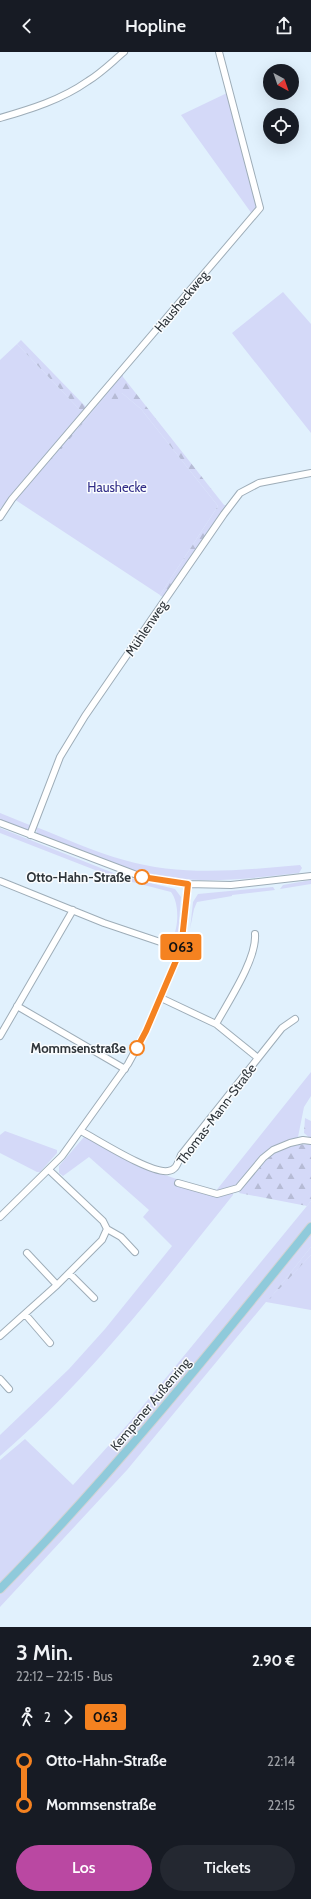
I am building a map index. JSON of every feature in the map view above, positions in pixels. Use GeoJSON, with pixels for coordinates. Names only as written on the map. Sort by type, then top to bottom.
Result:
{"type":"FeatureCollection","features":[{"type":"Feature","properties":{"kind":"main road","name":"Kempener Außenring"},"geometry":{"type":"LineString","coordinates":[[0,1589],[87,1496],[133,1443],[311,1228]]}},
{"type":"Feature","properties":{"kind":"street"},"geometry":{"type":"LineString","coordinates":[[0,118],[38,107],[66,95],[88,81],[124,52]]}},
{"type":"Feature","properties":{"kind":"street","name":"Hausheckweg"},"geometry":{"type":"LineString","coordinates":[[0,517],[17,493],[260,208],[220,52]]}},
{"type":"Feature","properties":{"kind":"street","name":"Mühlenweg"},"geometry":{"type":"LineString","coordinates":[[30,835],[60,757],[85,716],[240,493],[259,483],[311,473]]}},
{"type":"Feature","properties":{"kind":"street"},"geometry":{"type":"LineString","coordinates":[[0,823],[142,877],[188,884],[231,885],[311,876]]}},
{"type":"Feature","properties":{"kind":"street"},"geometry":{"type":"LineString","coordinates":[[0,881],[73,910],[181,949]]}},
{"type":"Feature","properties":{"kind":"street"},"geometry":{"type":"LineString","coordinates":[[0,1217],[49,1170],[81,1131],[125,1069],[146,1031],[181,949],[188,884]]}},
{"type":"Feature","properties":{"kind":"street"},"geometry":{"type":"LineString","coordinates":[[0,1036],[73,910]]}},
{"type":"Feature","properties":{"kind":"street"},"geometry":{"type":"LineString","coordinates":[[216,1024],[240,980],[253,951],[255,934]]}},
{"type":"Feature","properties":{"kind":"street"},"geometry":{"type":"LineString","coordinates":[[161,998],[216,1024],[258,1058]]}},
{"type":"Feature","properties":{"kind":"street"},"geometry":{"type":"LineString","coordinates":[[17,1006],[125,1069]]}},
{"type":"Feature","properties":{"kind":"street","name":"Thomas-Mann-Straße"},"geometry":{"type":"LineString","coordinates":[[81,1131],[148,1167],[161,1171],[169,1171],[176,1167],[181,1155],[282,1028],[296,1019]]}},
{"type":"Feature","properties":{"kind":"street"},"geometry":{"type":"LineString","coordinates":[[178,1182],[217,1194],[238,1188],[263,1158],[273,1150],[290,1143],[303,1140],[311,1141]]}},
{"type":"Feature","properties":{"kind":"street"},"geometry":{"type":"LineString","coordinates":[[49,1170],[103,1221],[107,1229],[121,1237],[135,1252]]}},
{"type":"Feature","properties":{"kind":"street"},"geometry":{"type":"LineString","coordinates":[[1,1334],[26,1314],[57,1285],[102,1240],[107,1229]]}},
{"type":"Feature","properties":{"kind":"street"},"geometry":{"type":"LineString","coordinates":[[27,1253],[57,1285]]}},
{"type":"Feature","properties":{"kind":"street"},"geometry":{"type":"LineString","coordinates":[[69,1273],[94,1298]]}},
{"type":"Feature","properties":{"kind":"street"},"geometry":{"type":"LineString","coordinates":[[26,1314],[50,1343]]}},
{"type":"Feature","properties":{"kind":"street"},"geometry":{"type":"LineString","coordinates":[[0,1379],[9,1389]]}},
{"type":"Feature","properties":{"kind":"green space"},"geometry":{"type":"Polygon","coordinates":[[[227,93],[258,207],[252,214],[181,115],[227,93]]]}},
{"type":"Feature","properties":{"kind":"green space"},"geometry":{"type":"Polygon","coordinates":[[[283,292],[311,324],[311,433],[232,333],[283,292]]]}},
{"type":"Feature","properties":{"kind":"green space"},"geometry":{"type":"Polygon","coordinates":[[[21,340],[86,407],[82,412],[17,344],[21,340]]]}},
{"type":"Feature","properties":{"kind":"green space"},"geometry":{"type":"Polygon","coordinates":[[[17,344],[82,412],[0,509],[0,360],[17,344]]]}},
{"type":"Feature","properties":{"kind":"green space"},"geometry":{"type":"Polygon","coordinates":[[[123,371],[123,377],[224,505],[229,505],[164,598],[160,595],[218,506],[141,409],[122,393],[115,403],[105,397],[48,465],[45,463],[123,371]]]}},
{"type":"Feature","properties":{"kind":"green space","name":"Haushecke"},"geometry":{"type":"Polygon","coordinates":[[[122,393],[141,409],[218,506],[160,595],[14,499],[45,463],[48,464],[105,397],[122,393]]]}},
{"type":"Feature","properties":{"kind":"green space"},"geometry":{"type":"Polygon","coordinates":[[[0,813],[32,826],[27,831],[0,821],[0,813]]]}},
{"type":"Feature","properties":{"kind":"green space"},"geometry":{"type":"Polygon","coordinates":[[[36,827],[80,845],[124,860],[168,869],[212,871],[300,865],[302,868],[299,873],[242,879],[204,880],[166,877],[133,870],[78,851],[37,835],[36,827]]]}},
{"type":"Feature","properties":{"kind":"green space"},"geometry":{"type":"Polygon","coordinates":[[[0,828],[121,876],[175,889],[181,897],[178,934],[176,939],[168,938],[173,937],[177,921],[176,902],[171,892],[113,877],[0,833],[0,828]]]}},
{"type":"Feature","properties":{"kind":"green space"},"geometry":{"type":"Polygon","coordinates":[[[311,880],[311,884],[280,889],[283,885],[311,880]]]}},
{"type":"Feature","properties":{"kind":"green space"},"geometry":{"type":"Polygon","coordinates":[[[273,887],[275,890],[232,895],[197,902],[190,929],[193,902],[198,894],[273,887]]]}},
{"type":"Feature","properties":{"kind":"green space"},"geometry":{"type":"Polygon","coordinates":[[[311,1072],[311,1096],[304,1107],[298,1137],[272,1149],[239,1183],[229,1189],[233,1192],[233,1195],[151,1298],[64,1396],[33,1427],[0,1456],[0,1435],[69,1369],[105,1329],[172,1246],[143,1217],[149,1210],[89,1157],[63,1176],[59,1173],[59,1166],[86,1136],[147,1169],[215,1192],[311,1072]]]}},
{"type":"Feature","properties":{"kind":"green space"},"geometry":{"type":"Polygon","coordinates":[[[305,1118],[311,1121],[311,1139],[304,1133],[305,1118]]]}},
{"type":"Feature","properties":{"kind":"green space"},"geometry":{"type":"Polygon","coordinates":[[[5,1131],[57,1150],[57,1153],[40,1172],[37,1172],[0,1153],[0,1135],[5,1131]]]}},
{"type":"Feature","properties":{"kind":"green space"},"geometry":{"type":"Polygon","coordinates":[[[311,1144],[311,1201],[307,1206],[239,1193],[260,1165],[268,1158],[287,1148],[311,1144]]]}},
{"type":"Feature","properties":{"kind":"green space"},"geometry":{"type":"Polygon","coordinates":[[[311,1201],[311,1222],[280,1261],[123,1450],[0,1585],[0,1460],[25,1439],[73,1485],[128,1424],[311,1201]]]}},
{"type":"Feature","properties":{"kind":"green space"},"geometry":{"type":"Polygon","coordinates":[[[311,1232],[311,1247],[272,1296],[311,1255],[311,1310],[266,1302],[127,1470],[0,1607],[0,1594],[80,1509],[311,1232]]]}},
{"type":"Feature","properties":{"kind":"green space"},"geometry":{"type":"Polygon","coordinates":[[[311,1247],[311,1255],[267,1302],[311,1247]]]}},
{"type":"Feature","properties":{"kind":"bus line","name":"063"},"geometry":{"type":"LineString","coordinates":[[137,1048],[161,998],[181,949],[186,914],[188,884],[142,877]]}},
{"type":"Feature","properties":{"kind":"place","name":"Otto-Hahn-Straße"},"geometry":{"type":"Point","coordinates":[142,877]}},
{"type":"Feature","properties":{"kind":"place","name":"Mommsenstraße"},"geometry":{"type":"Point","coordinates":[137,1048]}}]}
